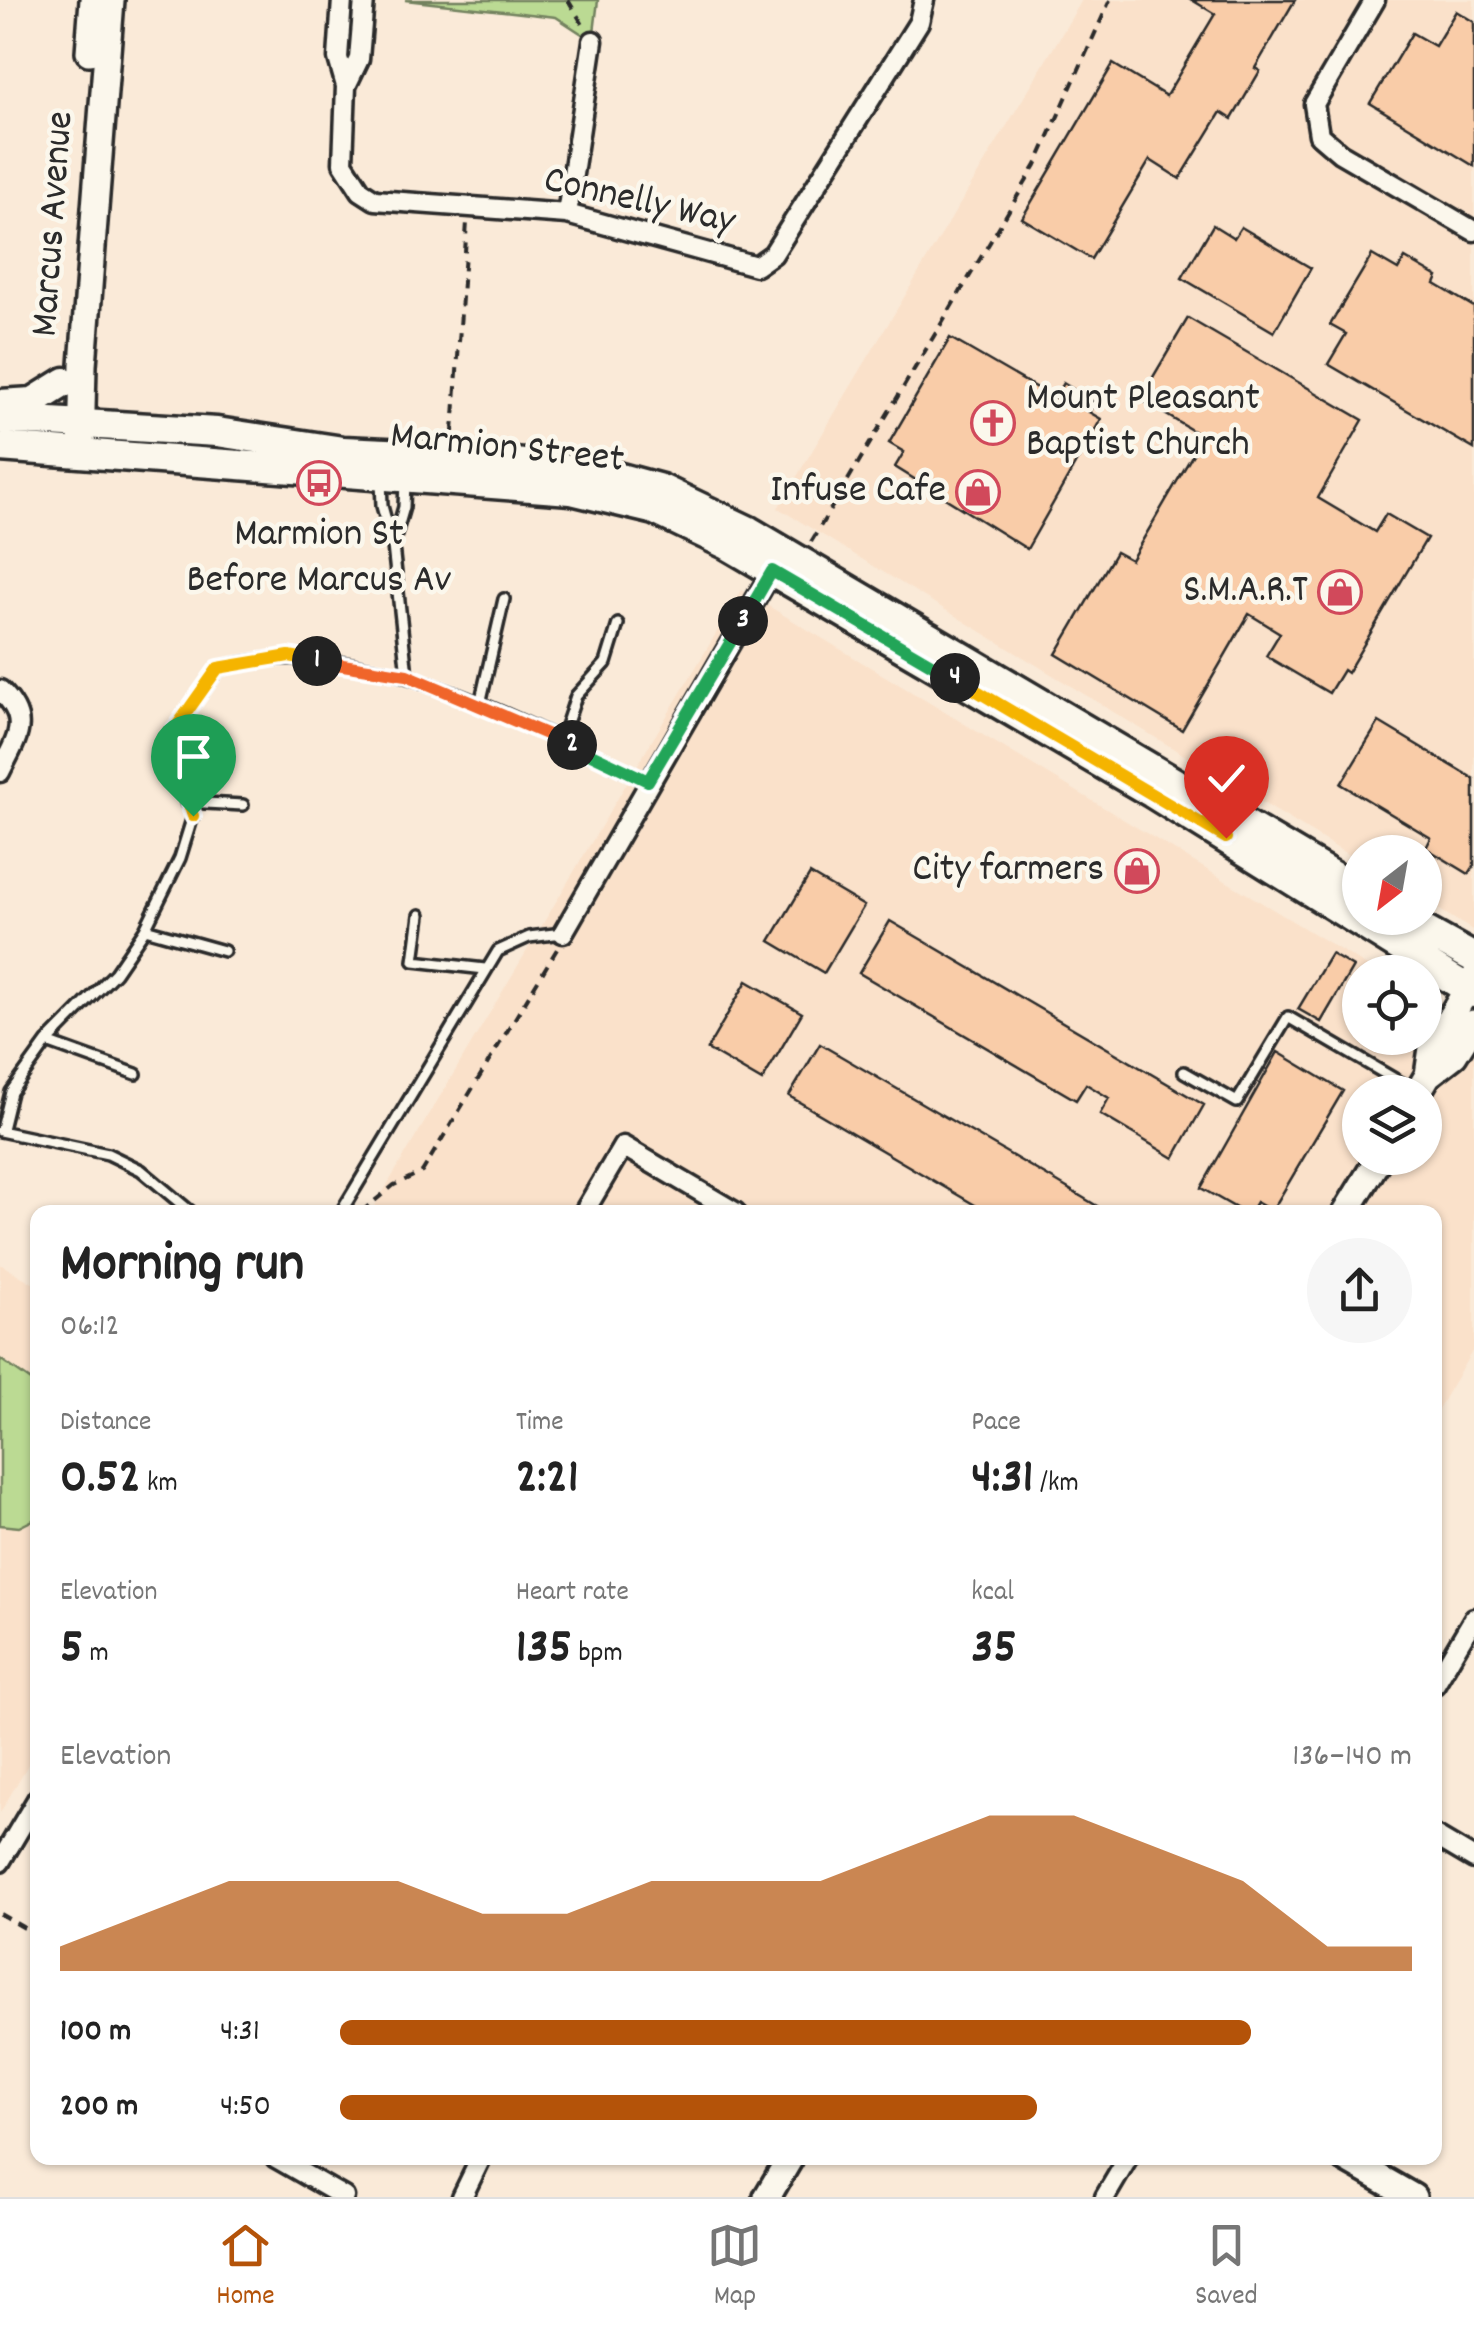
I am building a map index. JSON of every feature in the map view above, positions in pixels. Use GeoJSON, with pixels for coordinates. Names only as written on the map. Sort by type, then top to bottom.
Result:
{"type":"FeatureCollection","features":[{"type":"Feature","properties":{"kind":"main road"},"geometry":{"type":"LineString","coordinates":[[0,404],[44,398],[65,382]]}},
{"type":"Feature","properties":{"kind":"main road","name":"Marmion Street"},"geometry":{"type":"LineString","coordinates":[[0,418],[71,438],[393,464],[598,472],[630,479],[707,508],[1342,881]]}},
{"type":"Feature","properties":{"kind":"main road","name":"Marmion Street"},"geometry":{"type":"LineString","coordinates":[[0,447],[71,438]]}},
{"type":"Feature","properties":{"kind":"main road","name":"Marmion Street"},"geometry":{"type":"LineString","coordinates":[[787,557],[1180,810],[1472,987]]}},
{"type":"Feature","properties":{"kind":"main road"},"geometry":{"type":"LineString","coordinates":[[1433,935],[1474,958]]}},
{"type":"Feature","properties":{"kind":"street","name":"Marcus Avenue"},"geometry":{"type":"LineString","coordinates":[[71,438],[65,382],[93,0]]}},
{"type":"Feature","properties":{"kind":"street","name":"Marcus Avenue"},"geometry":{"type":"LineString","coordinates":[[71,438],[84,346],[111,0]]}},
{"type":"Feature","properties":{"kind":"street","name":"Connelly Way"},"geometry":{"type":"LineString","coordinates":[[342,0],[338,58],[346,86],[344,163],[362,191],[375,200],[567,214],[756,266],[773,254],[919,22],[924,0]]}},
{"type":"Feature","properties":{"kind":"street","name":"Connelly Way"},"geometry":{"type":"LineString","coordinates":[[346,86],[359,58],[364,0]]}},
{"type":"Feature","properties":{"kind":"street"},"geometry":{"type":"LineString","coordinates":[[1375,0],[1314,104],[1319,135],[1340,153],[1474,232]]}},
{"type":"Feature","properties":{"kind":"street"},"geometry":{"type":"LineString","coordinates":[[567,214],[593,41]]}},
{"type":"Feature","properties":{"kind":"street"},"geometry":{"type":"LineString","coordinates":[[563,933],[648,781],[787,557]]}},
{"type":"Feature","properties":{"kind":"street"},"geometry":{"type":"LineString","coordinates":[[0,690],[19,711],[20,730],[0,772]]}},
{"type":"Feature","properties":{"kind":"street"},"geometry":{"type":"LineString","coordinates":[[1424,1075],[1432,1048],[1472,987]]}},
{"type":"Feature","properties":{"kind":"street"},"geometry":{"type":"LineString","coordinates":[[1433,1075],[1454,1055],[1474,1022]]}},
{"type":"Feature","properties":{"kind":"street"},"geometry":{"type":"LineString","coordinates":[[588,1205],[623,1146],[723,1205]]}},
{"type":"Feature","properties":{"kind":"street"},"geometry":{"type":"LineString","coordinates":[[1350,1205],[1368,1175]]}},
{"type":"Feature","properties":{"kind":"street"},"geometry":{"type":"LineString","coordinates":[[1442,1672],[1474,1618]]}},
{"type":"Feature","properties":{"kind":"street"},"geometry":{"type":"LineString","coordinates":[[0,1862],[30,1811]]}},
{"type":"Feature","properties":{"kind":"street"},"geometry":{"type":"LineString","coordinates":[[1442,1840],[1474,1860]]}},
{"type":"Feature","properties":{"kind":"street"},"geometry":{"type":"LineString","coordinates":[[288,2165],[344,2197]]}},
{"type":"Feature","properties":{"kind":"street"},"geometry":{"type":"LineString","coordinates":[[462,2197],[478,2165]]}},
{"type":"Feature","properties":{"kind":"street"},"geometry":{"type":"LineString","coordinates":[[766,2197],[786,2165]]}},
{"type":"Feature","properties":{"kind":"street"},"geometry":{"type":"LineString","coordinates":[[1105,2197],[1124,2165]]}},
{"type":"Feature","properties":{"kind":"street"},"geometry":{"type":"LineString","coordinates":[[1356,2165],[1412,2197]]}},
{"type":"Feature","properties":{"kind":"lane"},"geometry":{"type":"LineString","coordinates":[[393,464],[404,507],[393,546]]}},
{"type":"Feature","properties":{"kind":"lane"},"geometry":{"type":"LineString","coordinates":[[393,464],[382,506],[393,546],[407,675]]}},
{"type":"Feature","properties":{"kind":"lane"},"geometry":{"type":"LineString","coordinates":[[480,704],[504,599]]}},
{"type":"Feature","properties":{"kind":"lane"},"geometry":{"type":"LineString","coordinates":[[561,740],[576,696],[606,663],[618,624]]}},
{"type":"Feature","properties":{"kind":"lane"},"geometry":{"type":"LineString","coordinates":[[183,1205],[141,1170],[108,1154],[1,1130],[11,1092],[47,1042],[115,973],[145,928],[180,858],[193,816],[167,740],[218,668],[289,656],[407,675],[648,781]]}},
{"type":"Feature","properties":{"kind":"lane"},"geometry":{"type":"LineString","coordinates":[[186,802],[243,805]]}},
{"type":"Feature","properties":{"kind":"lane"},"geometry":{"type":"LineString","coordinates":[[420,915],[414,961],[485,969]]}},
{"type":"Feature","properties":{"kind":"lane"},"geometry":{"type":"LineString","coordinates":[[145,928],[224,951]]}},
{"type":"Feature","properties":{"kind":"lane"},"geometry":{"type":"LineString","coordinates":[[344,1205],[498,951],[529,937],[563,933]]}},
{"type":"Feature","properties":{"kind":"lane"},"geometry":{"type":"LineString","coordinates":[[1184,1072],[1237,1102],[1288,1017],[1398,1075]]}},
{"type":"Feature","properties":{"kind":"lane"},"geometry":{"type":"LineString","coordinates":[[47,1042],[136,1074]]}},
{"type":"Feature","properties":{"kind":"path"},"geometry":{"type":"LineString","coordinates":[[568,0],[593,41]]}},
{"type":"Feature","properties":{"kind":"path"},"geometry":{"type":"LineString","coordinates":[[787,557],[1036,165],[1110,0]]}},
{"type":"Feature","properties":{"kind":"path"},"geometry":{"type":"LineString","coordinates":[[453,434],[468,207]]}},
{"type":"Feature","properties":{"kind":"path"},"geometry":{"type":"LineString","coordinates":[[369,1205],[394,1185],[422,1172],[563,933]]}},
{"type":"Feature","properties":{"kind":"path"},"geometry":{"type":"LineString","coordinates":[[0,1914],[30,1931]]}},
{"type":"Feature","properties":{"kind":"shaded area"},"geometry":{"type":"Polygon","coordinates":[[[1082,0],[1474,0],[1474,931],[1442,911],[1442,835],[1342,835],[1342,851],[778,508],[1082,0]]]}},
{"type":"Feature","properties":{"kind":"shaded area"},"geometry":{"type":"Polygon","coordinates":[[[742,590],[1349,955],[1342,955],[1342,1055],[1442,1055],[1442,1011],[1447,1014],[1474,961],[1474,1348],[1442,1402],[1442,1205],[375,1205],[742,590]]]}},
{"type":"Feature","properties":{"kind":"shaded area"},"geometry":{"type":"Polygon","coordinates":[[[0,1264],[30,1281],[30,1761],[0,1813],[0,1264]]]}},
{"type":"Feature","properties":{"kind":"green space"},"geometry":{"type":"Polygon","coordinates":[[[405,0],[598,0],[593,41],[556,17],[405,0]]]}},
{"type":"Feature","properties":{"kind":"green space"},"geometry":{"type":"Polygon","coordinates":[[[0,1359],[30,1380],[30,1522],[19,1527],[0,1525],[0,1359]]]}},
{"type":"Feature","properties":{"kind":"building"},"geometry":{"type":"Polygon","coordinates":[[[1192,0],[1295,0],[1255,68],[1260,71],[1232,119],[1221,112],[1180,179],[1150,160],[1091,259],[1022,218],[1113,64],[1166,96],[1215,14],[1192,0]]]}},
{"type":"Feature","properties":{"kind":"building"},"geometry":{"type":"Polygon","coordinates":[[[1456,11],[1474,22],[1474,166],[1370,103],[1412,33],[1435,46],[1456,11]]]}},
{"type":"Feature","properties":{"kind":"building"},"geometry":{"type":"Polygon","coordinates":[[[1213,225],[1234,238],[1241,227],[1311,268],[1274,332],[1182,278],[1213,225]]]}},
{"type":"Feature","properties":{"kind":"building"},"geometry":{"type":"Polygon","coordinates":[[[1372,255],[1398,270],[1405,258],[1438,277],[1435,284],[1474,307],[1474,449],[1328,364],[1346,334],[1330,325],[1372,255]]]}},
{"type":"Feature","properties":{"kind":"building"},"geometry":{"type":"Polygon","coordinates":[[[1188,318],[1363,420],[1318,498],[1375,532],[1386,514],[1427,538],[1347,673],[1343,670],[1329,693],[1266,656],[1280,633],[1249,614],[1182,730],[1056,654],[1116,552],[1131,560],[1203,437],[1140,399],[1188,318]]]}},
{"type":"Feature","properties":{"kind":"building"},"geometry":{"type":"Polygon","coordinates":[[[950,338],[1054,398],[1063,383],[1095,403],[1089,412],[1101,419],[1027,549],[895,467],[904,452],[889,443],[950,338]]]}},
{"type":"Feature","properties":{"kind":"building"},"geometry":{"type":"Polygon","coordinates":[[[1379,722],[1474,779],[1474,866],[1469,874],[1442,858],[1442,835],[1426,835],[1341,784],[1379,722]]]}},
{"type":"Feature","properties":{"kind":"building"},"geometry":{"type":"Polygon","coordinates":[[[810,874],[864,906],[824,973],[770,941],[810,874]]]}},
{"type":"Feature","properties":{"kind":"building"},"geometry":{"type":"Polygon","coordinates":[[[890,921],[1204,1105],[1174,1158],[1100,1114],[1109,1098],[1086,1084],[1076,1100],[859,973],[890,921]]]}},
{"type":"Feature","properties":{"kind":"building"},"geometry":{"type":"Polygon","coordinates":[[[1331,954],[1342,960],[1342,986],[1321,1022],[1298,1009],[1331,954]]]}},
{"type":"Feature","properties":{"kind":"building"},"geometry":{"type":"Polygon","coordinates":[[[747,981],[802,1013],[762,1081],[707,1049],[747,981]]]}},
{"type":"Feature","properties":{"kind":"building"},"geometry":{"type":"Polygon","coordinates":[[[820,1044],[1095,1205],[975,1205],[789,1096],[820,1044]]]}},
{"type":"Feature","properties":{"kind":"building"},"geometry":{"type":"Polygon","coordinates":[[[1278,1052],[1342,1093],[1276,1205],[1231,1205],[1201,1188],[1278,1052]]]}},
{"type":"Feature","properties":{"kind":"place","name":"Mount Pleasant Baptist Church"},"geometry":{"type":"Point","coordinates":[993,423]}},
{"type":"Feature","properties":{"kind":"place","name":"Marmion St Before Marcus Av"},"geometry":{"type":"Point","coordinates":[319,483]}},
{"type":"Feature","properties":{"kind":"place","name":"Infuse Cafe"},"geometry":{"type":"Point","coordinates":[978,492]}},
{"type":"Feature","properties":{"kind":"place","name":"S.M.A.R.T"},"geometry":{"type":"Point","coordinates":[1340,592]}},
{"type":"Feature","properties":{"kind":"place","name":"City farmers"},"geometry":{"type":"Point","coordinates":[1137,871]}},
{"type":"Feature","properties":{"kind":"route"},"geometry":{"type":"LineString","coordinates":[[193,816],[167,740],[218,668],[289,656],[407,675],[648,781],[772,571],[1226,838]]}}]}
